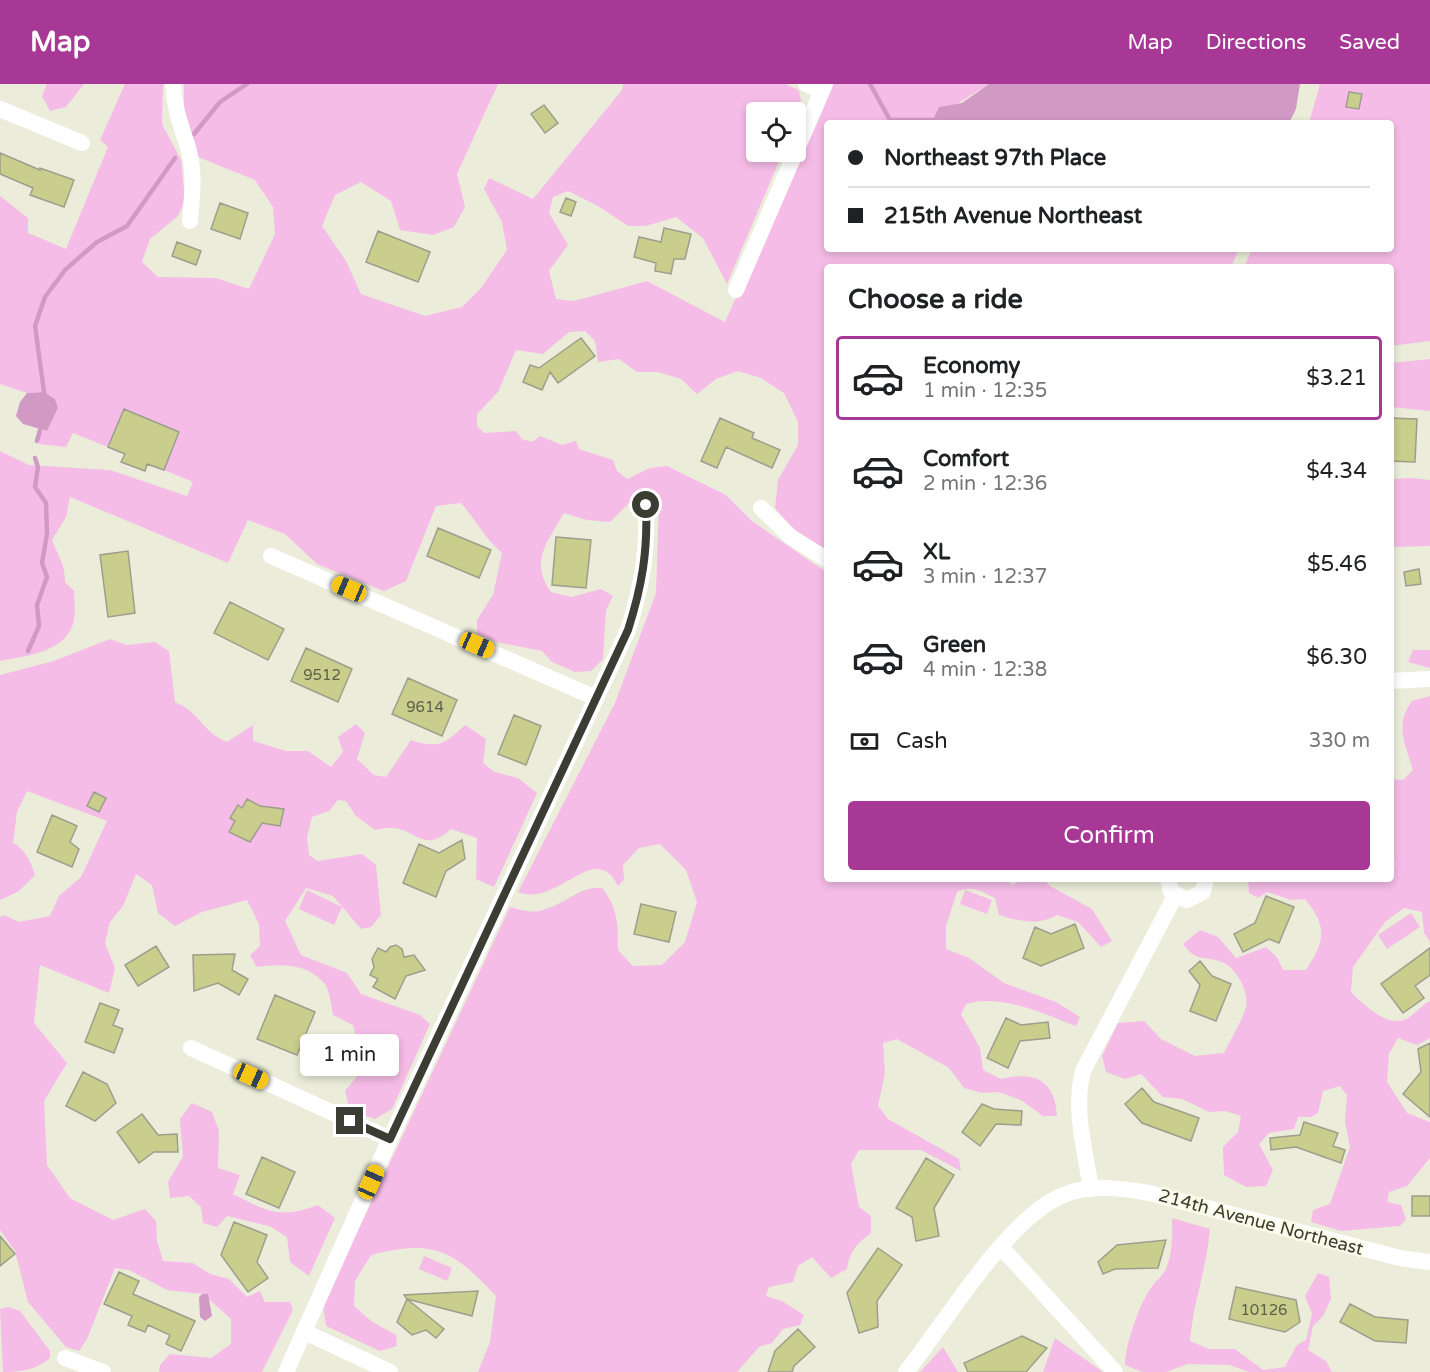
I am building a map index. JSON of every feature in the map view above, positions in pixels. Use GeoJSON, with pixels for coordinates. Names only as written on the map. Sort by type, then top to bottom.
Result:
{"type":"FeatureCollection","features":[{"type":"Feature","properties":{"kind":"street"},"geometry":{"type":"LineString","coordinates":[[173,84],[174,106],[189,152],[194,178],[190,220]]}},
{"type":"Feature","properties":{"kind":"street"},"geometry":{"type":"LineString","coordinates":[[736,290],[824,88],[806,84]]}},
{"type":"Feature","properties":{"kind":"street"},"geometry":{"type":"LineString","coordinates":[[0,109],[82,143]]}},
{"type":"Feature","properties":{"kind":"street"},"geometry":{"type":"LineString","coordinates":[[286,1372],[390,1139],[628,630],[642,585],[648,541],[646,505]]}},
{"type":"Feature","properties":{"kind":"street"},"geometry":{"type":"LineString","coordinates":[[761,508],[791,537],[824,558]]}},
{"type":"Feature","properties":{"kind":"street"},"geometry":{"type":"LineString","coordinates":[[272,555],[596,698]]}},
{"type":"Feature","properties":{"kind":"street"},"geometry":{"type":"LineString","coordinates":[[1394,681],[1430,679]]}},
{"type":"Feature","properties":{"kind":"street"},"geometry":{"type":"LineString","coordinates":[[1169,882],[1171,892],[1175,896],[1187,900],[1199,896],[1206,882]]}},
{"type":"Feature","properties":{"kind":"street"},"geometry":{"type":"LineString","coordinates":[[1091,1189],[1080,1119],[1078,1088],[1083,1071],[1175,896]]}},
{"type":"Feature","properties":{"kind":"street"},"geometry":{"type":"LineString","coordinates":[[191,1048],[390,1139]]}},
{"type":"Feature","properties":{"kind":"street","name":"214th Avenue Northeast"},"geometry":{"type":"LineString","coordinates":[[906,1372],[1000,1247],[1034,1211],[1061,1196],[1091,1189],[1119,1188],[1149,1193],[1400,1258],[1430,1262]]}},
{"type":"Feature","properties":{"kind":"street"},"geometry":{"type":"LineString","coordinates":[[1000,1247],[1115,1372]]}},
{"type":"Feature","properties":{"kind":"street"},"geometry":{"type":"LineString","coordinates":[[304,1332],[390,1372]]}},
{"type":"Feature","properties":{"kind":"street"},"geometry":{"type":"LineString","coordinates":[[66,1358],[103,1372]]}},
{"type":"Feature","properties":{"kind":"shaded area"},"geometry":{"type":"Polygon","coordinates":[[[47,84],[84,84],[66,107],[50,111],[42,96],[47,84]]]}},
{"type":"Feature","properties":{"kind":"shaded area"},"geometry":{"type":"Polygon","coordinates":[[[125,84],[163,84],[162,124],[181,160],[185,200],[178,216],[150,239],[142,262],[158,277],[216,278],[249,289],[275,234],[273,207],[255,180],[198,157],[184,118],[184,84],[498,84],[457,174],[465,207],[454,227],[433,235],[400,230],[391,201],[361,182],[335,195],[322,226],[346,261],[361,294],[425,316],[462,307],[481,288],[507,250],[502,222],[484,189],[489,178],[533,199],[622,90],[623,84],[785,84],[799,90],[801,102],[746,102],[746,162],[779,162],[727,284],[703,238],[676,217],[646,226],[628,226],[598,206],[568,191],[553,197],[549,213],[568,245],[549,271],[556,299],[574,301],[647,281],[725,322],[798,162],[806,162],[806,144],[833,84],[989,84],[957,104],[946,120],[824,120],[824,252],[1238,252],[1232,264],[824,264],[824,549],[794,530],[775,508],[778,480],[798,445],[798,422],[784,393],[761,378],[738,371],[716,379],[697,394],[681,379],[658,372],[637,372],[619,359],[598,362],[595,341],[585,331],[569,332],[543,354],[516,350],[498,392],[477,414],[477,426],[484,433],[516,431],[522,439],[532,442],[540,436],[562,445],[576,441],[579,449],[613,460],[617,471],[627,479],[650,468],[667,466],[726,495],[752,521],[824,571],[824,882],[1008,882],[1013,885],[1018,882],[1046,882],[1092,909],[1112,941],[1101,947],[1078,922],[1057,915],[1043,920],[1021,921],[999,915],[995,898],[972,889],[957,892],[946,926],[946,949],[969,958],[1004,983],[1056,1002],[1080,1017],[1076,1026],[1022,1006],[993,1001],[966,1004],[961,1014],[980,1048],[983,1070],[1001,1079],[1023,1076],[1041,1081],[1052,1093],[1057,1116],[1043,1116],[1021,1100],[999,1092],[982,1093],[964,1088],[949,1068],[897,1039],[883,1043],[885,1073],[878,1106],[888,1119],[959,1159],[961,1171],[921,1150],[859,1150],[851,1164],[859,1207],[871,1216],[871,1233],[855,1248],[847,1269],[831,1278],[812,1257],[798,1266],[793,1282],[769,1287],[766,1296],[782,1301],[804,1315],[800,1325],[783,1329],[772,1343],[759,1347],[737,1372],[478,1372],[490,1342],[496,1296],[481,1280],[454,1259],[441,1252],[427,1249],[411,1248],[371,1255],[355,1281],[354,1306],[371,1321],[396,1335],[397,1346],[380,1351],[326,1326],[323,1305],[510,907],[539,911],[586,890],[602,888],[616,917],[618,950],[633,966],[662,965],[685,942],[697,902],[686,870],[660,844],[639,848],[623,865],[624,880],[618,886],[609,873],[598,869],[587,871],[547,891],[533,894],[518,892],[615,703],[656,593],[659,502],[633,499],[610,522],[587,520],[564,513],[547,542],[541,561],[545,581],[551,592],[571,597],[601,589],[613,596],[606,610],[603,659],[591,671],[575,672],[552,662],[542,651],[496,642],[477,634],[477,620],[493,595],[502,553],[461,503],[436,506],[406,581],[384,591],[317,564],[285,534],[248,520],[228,563],[70,497],[66,517],[52,540],[62,565],[65,582],[74,591],[75,617],[70,631],[55,646],[44,651],[0,661],[0,451],[29,465],[110,470],[187,496],[193,482],[164,470],[124,410],[108,447],[73,433],[66,447],[39,444],[40,430],[47,431],[58,408],[55,399],[44,392],[27,393],[0,384],[0,196],[28,218],[28,233],[66,249],[108,147],[100,140],[125,84]]]}},
{"type":"Feature","properties":{"kind":"shaded area"},"geometry":{"type":"Polygon","coordinates":[[[989,84],[1300,84],[1296,109],[1290,120],[933,120],[939,107],[962,103],[989,84]]]}},
{"type":"Feature","properties":{"kind":"shaded area"},"geometry":{"type":"Polygon","coordinates":[[[1320,84],[1430,84],[1430,341],[1394,346],[1394,264],[1245,264],[1251,252],[1394,252],[1394,120],[1310,120],[1320,84]]]}},
{"type":"Feature","properties":{"kind":"shaded area"},"geometry":{"type":"Polygon","coordinates":[[[1430,359],[1430,411],[1394,407],[1394,363],[1430,359]]]}},
{"type":"Feature","properties":{"kind":"shaded area"},"geometry":{"type":"Polygon","coordinates":[[[44,392],[55,399],[58,408],[47,431],[23,424],[16,416],[20,402],[27,393],[44,392]]]}},
{"type":"Feature","properties":{"kind":"shaded area"},"geometry":{"type":"Polygon","coordinates":[[[1394,479],[1430,480],[1430,546],[1394,547],[1394,479]]]}},
{"type":"Feature","properties":{"kind":"shaded area"},"geometry":{"type":"Polygon","coordinates":[[[110,639],[127,645],[155,642],[169,651],[175,702],[190,711],[218,738],[227,742],[253,725],[253,741],[286,751],[308,751],[331,767],[343,752],[338,737],[356,724],[365,733],[357,759],[374,775],[386,777],[411,740],[428,744],[441,743],[465,725],[486,739],[483,763],[495,772],[518,778],[537,793],[494,887],[476,879],[477,838],[451,829],[434,840],[421,839],[394,828],[375,830],[356,816],[346,801],[338,800],[329,811],[312,817],[307,837],[309,855],[318,861],[362,854],[376,865],[381,915],[371,927],[361,929],[333,896],[306,888],[285,921],[301,955],[347,973],[361,994],[420,1015],[430,1024],[392,1109],[375,1119],[350,1111],[345,1091],[364,1068],[353,1025],[333,1015],[326,986],[317,976],[293,966],[257,967],[250,955],[260,946],[259,924],[247,900],[202,912],[175,926],[158,913],[152,885],[136,874],[123,906],[110,922],[105,943],[115,968],[109,993],[40,965],[34,1023],[67,1063],[44,1101],[47,1165],[70,1198],[113,1220],[145,1209],[156,1221],[157,1241],[163,1261],[193,1263],[210,1274],[229,1279],[247,1297],[260,1291],[265,1302],[290,1302],[293,1310],[262,1372],[159,1372],[160,1365],[170,1354],[211,1358],[231,1344],[231,1319],[203,1294],[167,1290],[129,1270],[115,1268],[87,1339],[79,1351],[66,1347],[28,1302],[15,1251],[0,1230],[0,917],[4,915],[19,922],[50,916],[59,896],[81,877],[107,821],[27,791],[17,812],[13,843],[27,856],[35,875],[19,891],[0,900],[0,675],[54,661],[110,639]]]}},
{"type":"Feature","properties":{"kind":"shaded area"},"geometry":{"type":"Polygon","coordinates":[[[1413,650],[1430,650],[1430,668],[1408,662],[1413,650]]]}},
{"type":"Feature","properties":{"kind":"shaded area"},"geometry":{"type":"Polygon","coordinates":[[[1430,696],[1430,942],[1424,933],[1422,912],[1404,908],[1385,922],[1353,967],[1351,992],[1375,1013],[1397,1021],[1404,1020],[1430,1001],[1430,1038],[1417,1045],[1398,1038],[1389,1054],[1387,1082],[1407,1113],[1430,1122],[1430,1158],[1407,1186],[1389,1192],[1387,1202],[1401,1205],[1406,1219],[1400,1226],[1341,1231],[1311,1222],[1313,1210],[1330,1204],[1350,1147],[1345,1122],[1347,1095],[1340,1086],[1323,1091],[1318,1113],[1311,1117],[1298,1117],[1294,1129],[1269,1133],[1259,1144],[1273,1170],[1266,1186],[1246,1187],[1224,1175],[1223,1147],[1238,1132],[1241,1116],[1225,1111],[1209,1112],[1182,1099],[1163,1097],[1141,1074],[1125,1079],[1106,1072],[1102,1056],[1118,1023],[1144,1021],[1161,1039],[1195,1056],[1224,1053],[1245,1010],[1245,993],[1240,979],[1225,963],[1195,956],[1183,944],[1200,930],[1218,937],[1236,958],[1266,947],[1277,957],[1283,970],[1306,970],[1320,942],[1318,918],[1305,899],[1291,900],[1267,892],[1258,898],[1249,893],[1248,882],[1394,882],[1394,865],[1396,864],[1394,863],[1394,779],[1403,780],[1413,770],[1404,743],[1402,727],[1403,719],[1412,701],[1430,696]]]}},
{"type":"Feature","properties":{"kind":"shaded area"},"geometry":{"type":"Polygon","coordinates":[[[307,890],[342,907],[334,925],[299,909],[307,890]]]}},
{"type":"Feature","properties":{"kind":"shaded area"},"geometry":{"type":"Polygon","coordinates":[[[965,890],[992,900],[987,914],[960,904],[965,890]]]}},
{"type":"Feature","properties":{"kind":"shaded area"},"geometry":{"type":"Polygon","coordinates":[[[1411,913],[1420,927],[1387,949],[1378,935],[1411,913]]]}},
{"type":"Feature","properties":{"kind":"shaded area"},"geometry":{"type":"Polygon","coordinates":[[[192,1103],[212,1112],[219,1131],[218,1168],[240,1175],[233,1194],[274,1212],[294,1212],[318,1205],[335,1218],[309,1276],[290,1262],[287,1237],[269,1226],[227,1216],[217,1227],[203,1223],[201,1207],[189,1196],[170,1198],[168,1182],[183,1156],[180,1119],[192,1103]]]}},
{"type":"Feature","properties":{"kind":"shaded area"},"geometry":{"type":"Polygon","coordinates":[[[1172,1218],[1210,1229],[1190,1341],[1209,1349],[1235,1349],[1263,1370],[1285,1367],[1297,1345],[1306,1340],[1312,1314],[1305,1296],[1318,1273],[1329,1277],[1331,1299],[1323,1316],[1313,1326],[1308,1350],[1326,1361],[1332,1372],[1249,1372],[1229,1365],[1188,1364],[1166,1372],[1142,1372],[1125,1365],[1133,1327],[1141,1307],[1168,1263],[1172,1244],[1172,1218]]]}},
{"type":"Feature","properties":{"kind":"shaded area"},"geometry":{"type":"Polygon","coordinates":[[[424,1256],[452,1268],[447,1281],[419,1269],[424,1256]]]}},
{"type":"Feature","properties":{"kind":"shaded area"},"geometry":{"type":"Polygon","coordinates":[[[202,1294],[208,1294],[212,1316],[205,1321],[200,1317],[199,1297],[202,1294]]]}},
{"type":"Feature","properties":{"kind":"shaded area"},"geometry":{"type":"Polygon","coordinates":[[[8,1307],[20,1311],[50,1351],[50,1358],[45,1362],[28,1370],[3,1372],[0,1309],[8,1307]]]}},
{"type":"Feature","properties":{"kind":"shaded area"},"geometry":{"type":"Polygon","coordinates":[[[1055,1338],[1103,1372],[1043,1372],[1055,1338]]]}},
{"type":"Feature","properties":{"kind":"shaded area"},"geometry":{"type":"Polygon","coordinates":[[[943,1347],[958,1372],[920,1372],[943,1347]]]}},
{"type":"Feature","properties":{"kind":"building"},"geometry":{"type":"Polygon","coordinates":[[[1349,92],[1362,94],[1359,109],[1346,107],[1349,92]]]}},
{"type":"Feature","properties":{"kind":"building"},"geometry":{"type":"Polygon","coordinates":[[[544,105],[558,123],[545,133],[531,114],[544,105]]]}},
{"type":"Feature","properties":{"kind":"building"},"geometry":{"type":"Polygon","coordinates":[[[0,153],[40,170],[40,168],[74,180],[64,207],[30,195],[33,188],[0,174],[0,153]]]}},
{"type":"Feature","properties":{"kind":"building"},"geometry":{"type":"Polygon","coordinates":[[[566,198],[576,202],[571,216],[560,212],[566,198]]]}},
{"type":"Feature","properties":{"kind":"building"},"geometry":{"type":"Polygon","coordinates":[[[220,203],[248,213],[240,239],[211,229],[220,203]]]}},
{"type":"Feature","properties":{"kind":"building"},"geometry":{"type":"Polygon","coordinates":[[[664,228],[691,234],[685,259],[674,259],[671,274],[655,271],[656,263],[634,257],[639,237],[661,242],[664,228]]]}},
{"type":"Feature","properties":{"kind":"building"},"geometry":{"type":"Polygon","coordinates":[[[378,231],[430,252],[418,282],[366,262],[378,231]]]}},
{"type":"Feature","properties":{"kind":"building"},"geometry":{"type":"Polygon","coordinates":[[[177,242],[201,251],[196,265],[172,256],[177,242]]]}},
{"type":"Feature","properties":{"kind":"building"},"geometry":{"type":"Polygon","coordinates":[[[581,338],[595,356],[558,383],[550,372],[542,390],[523,382],[530,365],[539,368],[581,338]]]}},
{"type":"Feature","properties":{"kind":"building"},"geometry":{"type":"Polygon","coordinates":[[[124,409],[179,432],[164,470],[147,464],[145,471],[121,462],[125,454],[108,447],[124,409]]]}},
{"type":"Feature","properties":{"kind":"building"},"geometry":{"type":"Polygon","coordinates":[[[720,418],[754,433],[752,438],[780,450],[772,468],[726,447],[717,468],[701,461],[720,418]]]}},
{"type":"Feature","properties":{"kind":"building"},"geometry":{"type":"Polygon","coordinates":[[[1394,418],[1417,419],[1415,462],[1394,461],[1394,418]]]}},
{"type":"Feature","properties":{"kind":"building"},"geometry":{"type":"Polygon","coordinates":[[[438,528],[491,550],[479,578],[427,556],[438,528]]]}},
{"type":"Feature","properties":{"kind":"building"},"geometry":{"type":"Polygon","coordinates":[[[556,537],[591,540],[586,588],[552,585],[556,537]]]}},
{"type":"Feature","properties":{"kind":"building"},"geometry":{"type":"Polygon","coordinates":[[[128,551],[135,613],[108,617],[100,555],[128,551]]]}},
{"type":"Feature","properties":{"kind":"building"},"geometry":{"type":"Polygon","coordinates":[[[1419,569],[1421,584],[1406,586],[1404,572],[1419,569]]]}},
{"type":"Feature","properties":{"kind":"building"},"geometry":{"type":"Polygon","coordinates":[[[230,602],[284,629],[268,660],[214,633],[230,602]]]}},
{"type":"Feature","properties":{"kind":"building"},"geometry":{"type":"Polygon","coordinates":[[[306,648],[352,669],[338,702],[291,681],[306,648]]]}},
{"type":"Feature","properties":{"kind":"building"},"geometry":{"type":"Polygon","coordinates":[[[408,678],[457,700],[442,736],[392,714],[408,678]]]}},
{"type":"Feature","properties":{"kind":"building"},"geometry":{"type":"Polygon","coordinates":[[[514,715],[541,726],[526,765],[498,754],[514,715]]]}},
{"type":"Feature","properties":{"kind":"building"},"geometry":{"type":"Polygon","coordinates":[[[94,792],[106,798],[99,812],[87,806],[94,792]]]}},
{"type":"Feature","properties":{"kind":"building"},"geometry":{"type":"Polygon","coordinates":[[[247,799],[260,806],[284,809],[280,826],[262,823],[250,842],[229,832],[235,821],[230,818],[238,805],[242,808],[247,799]]]}},
{"type":"Feature","properties":{"kind":"building"},"geometry":{"type":"Polygon","coordinates":[[[52,815],[77,826],[70,842],[79,849],[72,867],[37,852],[52,815]]]}},
{"type":"Feature","properties":{"kind":"building"},"geometry":{"type":"Polygon","coordinates":[[[462,840],[465,859],[446,871],[436,897],[403,883],[419,844],[439,853],[462,840]]]}},
{"type":"Feature","properties":{"kind":"building"},"geometry":{"type":"Polygon","coordinates":[[[1266,896],[1294,907],[1279,943],[1269,939],[1243,952],[1234,934],[1255,923],[1266,896]]]}},
{"type":"Feature","properties":{"kind":"building"},"geometry":{"type":"Polygon","coordinates":[[[641,904],[676,912],[669,942],[634,934],[641,904]]]}},
{"type":"Feature","properties":{"kind":"building"},"geometry":{"type":"Polygon","coordinates":[[[1075,924],[1084,948],[1041,966],[1023,958],[1035,927],[1051,934],[1075,924]]]}},
{"type":"Feature","properties":{"kind":"building"},"geometry":{"type":"Polygon","coordinates":[[[396,945],[402,949],[404,957],[414,955],[425,970],[406,976],[395,999],[373,987],[378,979],[370,975],[374,967],[372,959],[378,948],[386,952],[390,947],[396,945]]]}},
{"type":"Feature","properties":{"kind":"building"},"geometry":{"type":"Polygon","coordinates":[[[156,946],[169,967],[138,986],[125,965],[156,946]]]}},
{"type":"Feature","properties":{"kind":"building"},"geometry":{"type":"Polygon","coordinates":[[[1430,948],[1430,975],[1415,986],[1424,998],[1403,1013],[1381,984],[1430,948]]]}},
{"type":"Feature","properties":{"kind":"building"},"geometry":{"type":"Polygon","coordinates":[[[235,954],[232,970],[248,979],[239,995],[218,983],[194,991],[193,955],[235,954]]]}},
{"type":"Feature","properties":{"kind":"building"},"geometry":{"type":"Polygon","coordinates":[[[1200,961],[1212,976],[1231,984],[1216,1021],[1190,1011],[1200,985],[1189,971],[1200,961]]]}},
{"type":"Feature","properties":{"kind":"building"},"geometry":{"type":"Polygon","coordinates":[[[275,995],[315,1012],[297,1055],[257,1039],[275,995]]]}},
{"type":"Feature","properties":{"kind":"building"},"geometry":{"type":"Polygon","coordinates":[[[100,1003],[119,1010],[113,1025],[123,1029],[114,1053],[85,1042],[100,1003]]]}},
{"type":"Feature","properties":{"kind":"building"},"geometry":{"type":"Polygon","coordinates":[[[1006,1018],[1021,1025],[1048,1022],[1050,1038],[1020,1041],[1008,1068],[987,1058],[1006,1018]]]}},
{"type":"Feature","properties":{"kind":"building"},"geometry":{"type":"Polygon","coordinates":[[[1430,1043],[1430,1117],[1403,1094],[1421,1072],[1418,1049],[1430,1043]]]}},
{"type":"Feature","properties":{"kind":"building"},"geometry":{"type":"Polygon","coordinates":[[[83,1072],[107,1084],[116,1103],[95,1121],[66,1106],[83,1072]]]}},
{"type":"Feature","properties":{"kind":"building"},"geometry":{"type":"Polygon","coordinates":[[[1142,1088],[1154,1102],[1199,1118],[1191,1141],[1142,1123],[1125,1104],[1142,1088]]]}},
{"type":"Feature","properties":{"kind":"building"},"geometry":{"type":"Polygon","coordinates":[[[982,1104],[994,1109],[1022,1111],[1021,1125],[996,1124],[980,1146],[962,1132],[982,1104]]]}},
{"type":"Feature","properties":{"kind":"building"},"geometry":{"type":"Polygon","coordinates":[[[142,1114],[158,1135],[177,1134],[178,1152],[154,1152],[139,1163],[117,1132],[142,1114]]]}},
{"type":"Feature","properties":{"kind":"building"},"geometry":{"type":"Polygon","coordinates":[[[1304,1122],[1338,1133],[1333,1146],[1345,1150],[1341,1163],[1296,1147],[1271,1150],[1270,1138],[1300,1135],[1304,1122]]]}},
{"type":"Feature","properties":{"kind":"building"},"geometry":{"type":"Polygon","coordinates":[[[262,1157],[295,1172],[279,1208],[246,1194],[262,1157]]]}},
{"type":"Feature","properties":{"kind":"building"},"geometry":{"type":"Polygon","coordinates":[[[926,1158],[954,1175],[934,1208],[939,1236],[916,1241],[912,1217],[896,1208],[926,1158]]]}},
{"type":"Feature","properties":{"kind":"building"},"geometry":{"type":"Polygon","coordinates":[[[1412,1196],[1430,1196],[1430,1216],[1412,1216],[1412,1196]]]}},
{"type":"Feature","properties":{"kind":"building"},"geometry":{"type":"Polygon","coordinates":[[[234,1222],[267,1235],[257,1262],[268,1278],[248,1292],[221,1255],[234,1222]]]}},
{"type":"Feature","properties":{"kind":"building"},"geometry":{"type":"Polygon","coordinates":[[[0,1236],[15,1254],[0,1266],[0,1236]]]}},
{"type":"Feature","properties":{"kind":"building"},"geometry":{"type":"Polygon","coordinates":[[[1166,1240],[1158,1268],[1115,1269],[1103,1274],[1098,1262],[1117,1245],[1166,1240]]]}},
{"type":"Feature","properties":{"kind":"building"},"geometry":{"type":"Polygon","coordinates":[[[878,1248],[902,1265],[877,1301],[878,1327],[859,1333],[847,1293],[878,1248]]]}},
{"type":"Feature","properties":{"kind":"building"},"geometry":{"type":"Polygon","coordinates":[[[119,1272],[139,1281],[133,1294],[195,1321],[181,1351],[166,1344],[170,1335],[148,1325],[145,1332],[128,1325],[132,1316],[104,1304],[119,1272]]]}},
{"type":"Feature","properties":{"kind":"building"},"geometry":{"type":"Polygon","coordinates":[[[1236,1287],[1296,1300],[1300,1322],[1285,1332],[1229,1319],[1236,1287]]]}},
{"type":"Feature","properties":{"kind":"building"},"geometry":{"type":"Polygon","coordinates":[[[478,1291],[472,1316],[407,1299],[404,1295],[478,1291]]]}},
{"type":"Feature","properties":{"kind":"building"},"geometry":{"type":"Polygon","coordinates":[[[407,1299],[444,1329],[436,1338],[426,1330],[412,1335],[397,1322],[407,1299]]]}},
{"type":"Feature","properties":{"kind":"building"},"geometry":{"type":"Polygon","coordinates":[[[1350,1304],[1375,1317],[1408,1320],[1406,1343],[1375,1341],[1340,1322],[1350,1304]]]}},
{"type":"Feature","properties":{"kind":"building"},"geometry":{"type":"Polygon","coordinates":[[[798,1329],[815,1347],[794,1366],[792,1372],[768,1372],[775,1351],[798,1329]]]}},
{"type":"Feature","properties":{"kind":"building"},"geometry":{"type":"Polygon","coordinates":[[[1022,1336],[1047,1348],[1026,1372],[968,1372],[964,1363],[1022,1336]]]}},
{"type":"Feature","properties":{"kind":"waterway"},"geometry":{"type":"LineString","coordinates":[[194,134],[220,102],[247,84]]}},
{"type":"Feature","properties":{"kind":"waterway"},"geometry":{"type":"LineString","coordinates":[[870,84],[890,120],[933,120]]}},
{"type":"Feature","properties":{"kind":"waterway"},"geometry":{"type":"LineString","coordinates":[[44,392],[35,326],[45,297],[65,270],[97,242],[127,226],[175,158]]}},
{"type":"Feature","properties":{"kind":"waterway"},"geometry":{"type":"LineString","coordinates":[[37,441],[40,430]]}},
{"type":"Feature","properties":{"kind":"waterway"},"geometry":{"type":"LineString","coordinates":[[28,651],[39,626],[37,605],[47,577],[42,563],[47,534],[46,503],[35,487],[38,467],[35,458]]}},
{"type":"Feature","properties":{"kind":"route"},"geometry":{"type":"LineString","coordinates":[[350,1121],[390,1139],[628,630],[642,585],[648,541],[646,505]]}}]}
